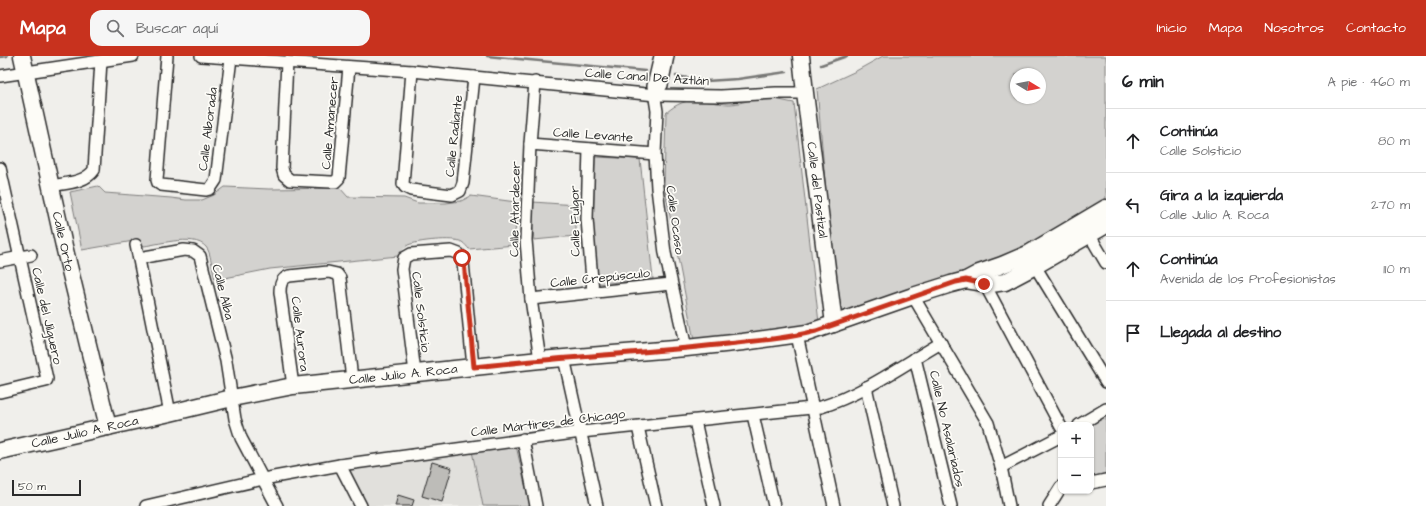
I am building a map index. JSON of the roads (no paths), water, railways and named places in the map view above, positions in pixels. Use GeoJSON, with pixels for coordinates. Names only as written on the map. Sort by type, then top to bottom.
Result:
{"type":"FeatureCollection","features":[{"type":"Feature","properties":{"kind":"street","name":"Calle Orto"},"geometry":{"type":"LineString","coordinates":[[22,56],[108,427]]}},
{"type":"Feature","properties":{"kind":"street"},"geometry":{"type":"LineString","coordinates":[[0,76],[133,56]]}},
{"type":"Feature","properties":{"kind":"street","name":"Calle Alborada"},"geometry":{"type":"LineString","coordinates":[[167,56],[157,180],[158,183],[165,186],[206,190],[210,189],[216,180],[231,58]]}},
{"type":"Feature","properties":{"kind":"street","name":"Calle Canal De Aztlán"},"geometry":{"type":"LineString","coordinates":[[201,56],[412,71],[656,95],[721,96],[805,93]]}},
{"type":"Feature","properties":{"kind":"street","name":"Calle Ocaso"},"geometry":{"type":"LineString","coordinates":[[660,56],[653,86],[658,110],[655,154],[659,215],[671,284],[686,348]]}},
{"type":"Feature","properties":{"kind":"street","name":"Calle Ocaso"},"geometry":{"type":"LineString","coordinates":[[656,95],[662,85],[668,56]]}},
{"type":"Feature","properties":{"kind":"street","name":"Calle del Pastizal"},"geometry":{"type":"LineString","coordinates":[[801,56],[834,324]]}},
{"type":"Feature","properties":{"kind":"street"},"geometry":{"type":"LineString","coordinates":[[51,186],[83,179],[90,175],[94,170],[101,60]]}},
{"type":"Feature","properties":{"kind":"street","name":"Calle Amanecer"},"geometry":{"type":"LineString","coordinates":[[287,62],[282,168],[284,175],[290,180],[335,182],[339,178],[349,67]]}},
{"type":"Feature","properties":{"kind":"street","name":"Calle Radiante"},"geometry":{"type":"LineString","coordinates":[[412,71],[403,184],[411,190],[452,195],[460,191],[463,183],[474,77]]}},
{"type":"Feature","properties":{"kind":"street","name":"Calle Atardecer"},"geometry":{"type":"LineString","coordinates":[[536,82],[530,144],[526,240],[531,300],[540,360]]}},
{"type":"Feature","properties":{"kind":"street","name":"Calle Levante"},"geometry":{"type":"LineString","coordinates":[[530,144],[655,154]]}},
{"type":"Feature","properties":{"kind":"street","name":"Calle Fulgor"},"geometry":{"type":"LineString","coordinates":[[589,149],[587,228],[593,292]]}},
{"type":"Feature","properties":{"kind":"street"},"geometry":{"type":"LineString","coordinates":[[0,168],[20,257]]}},
{"type":"Feature","properties":{"kind":"street"},"geometry":{"type":"LineString","coordinates":[[976,279],[998,284],[1006,282],[1035,266],[1086,228],[1106,208]]}},
{"type":"Feature","properties":{"kind":"street"},"geometry":{"type":"LineString","coordinates":[[976,279],[1002,265],[1086,228],[1106,224]]}},
{"type":"Feature","properties":{"kind":"street"},"geometry":{"type":"LineString","coordinates":[[1086,228],[1106,263]]}},
{"type":"Feature","properties":{"kind":"street"},"geometry":{"type":"LineString","coordinates":[[136,245],[170,413]]}},
{"type":"Feature","properties":{"kind":"street","name":"Calle Alba"},"geometry":{"type":"LineString","coordinates":[[139,258],[184,250],[193,251],[200,256],[226,361],[232,398]]}},
{"type":"Feature","properties":{"kind":"street","name":"Calle Solsticio"},"geometry":{"type":"LineString","coordinates":[[415,373],[402,269],[404,258],[411,254],[450,252],[459,254],[462,258],[464,262],[474,367]]}},
{"type":"Feature","properties":{"kind":"street"},"geometry":{"type":"LineString","coordinates":[[0,261],[31,255]]}},
{"type":"Feature","properties":{"kind":"street","name":"Calle del Jilguero"},"geometry":{"type":"LineString","coordinates":[[0,392],[46,381],[47,379],[20,257]]}},
{"type":"Feature","properties":{"kind":"street"},"geometry":{"type":"LineString","coordinates":[[1035,266],[1106,382]]}},
{"type":"Feature","properties":{"kind":"street","name":"Calle Aurora"},"geometry":{"type":"LineString","coordinates":[[293,386],[280,292],[281,282],[289,276],[328,272],[337,274],[340,278],[352,379]]}},
{"type":"Feature","properties":{"kind":"street"},"geometry":{"type":"LineString","coordinates":[[976,279],[1058,422]]}},
{"type":"Feature","properties":{"kind":"street","name":"Calle Julio A. Roca"},"geometry":{"type":"LineString","coordinates":[[0,451],[232,398],[293,386],[540,360],[686,348],[796,335],[816,331],[951,284],[976,279]]}},
{"type":"Feature","properties":{"kind":"street","name":"Calle Crepúsculo"},"geometry":{"type":"LineString","coordinates":[[531,300],[671,284]]}},
{"type":"Feature","properties":{"kind":"street"},"geometry":{"type":"LineString","coordinates":[[913,296],[988,423],[1001,467],[1009,506]]}},
{"type":"Feature","properties":{"kind":"street"},"geometry":{"type":"LineString","coordinates":[[796,335],[834,506]]}},
{"type":"Feature","properties":{"kind":"street","name":"Calle Mártires de Chicago"},"geometry":{"type":"LineString","coordinates":[[146,506],[263,478],[340,465],[581,432],[812,408],[830,404],[866,387],[940,343]]}},
{"type":"Feature","properties":{"kind":"street"},"geometry":{"type":"LineString","coordinates":[[564,358],[597,506]]}},
{"type":"Feature","properties":{"kind":"street","name":"Calle No Asalariados"},"geometry":{"type":"LineString","coordinates":[[915,358],[951,506]]}},
{"type":"Feature","properties":{"kind":"street"},"geometry":{"type":"LineString","coordinates":[[866,387],[893,506]]}},
{"type":"Feature","properties":{"kind":"street"},"geometry":{"type":"LineString","coordinates":[[232,398],[235,419],[241,438],[277,506]]}},
{"type":"Feature","properties":{"kind":"street"},"geometry":{"type":"LineString","coordinates":[[1084,422],[1106,409]]}},
{"type":"Feature","properties":{"kind":"street"},"geometry":{"type":"LineString","coordinates":[[753,415],[774,506]]}},
{"type":"Feature","properties":{"kind":"street"},"geometry":{"type":"LineString","coordinates":[[695,421],[714,506]]}},
{"type":"Feature","properties":{"kind":"street"},"geometry":{"type":"LineString","coordinates":[[638,427],[656,506]]}},
{"type":"Feature","properties":{"kind":"street"},"geometry":{"type":"LineString","coordinates":[[1001,467],[1058,438]]}},
{"type":"Feature","properties":{"kind":"street"},"geometry":{"type":"LineString","coordinates":[[522,440],[536,506]]}},
{"type":"Feature","properties":{"kind":"street"},"geometry":{"type":"LineString","coordinates":[[340,465],[361,506]]}},
{"type":"Feature","properties":{"kind":"street"},"geometry":{"type":"LineString","coordinates":[[1094,482],[1106,480]]}},
{"type":"Feature","properties":{"kind":"street"},"geometry":{"type":"LineString","coordinates":[[1049,506],[1058,493]]}},
{"type":"Feature","properties":{"kind":"waterway"},"geometry":{"type":"LineString","coordinates":[[0,57],[7,56]]}},
{"type":"Feature","properties":{"kind":"waterway"},"geometry":{"type":"LineString","coordinates":[[487,56],[645,71]]}},
{"type":"Feature","properties":{"kind":"waterway"},"geometry":{"type":"LineString","coordinates":[[821,65],[847,56]]}},
{"type":"Feature","properties":{"kind":"waterway"},"geometry":{"type":"LineString","coordinates":[[676,76],[706,81],[738,79],[787,72]]}}]}
